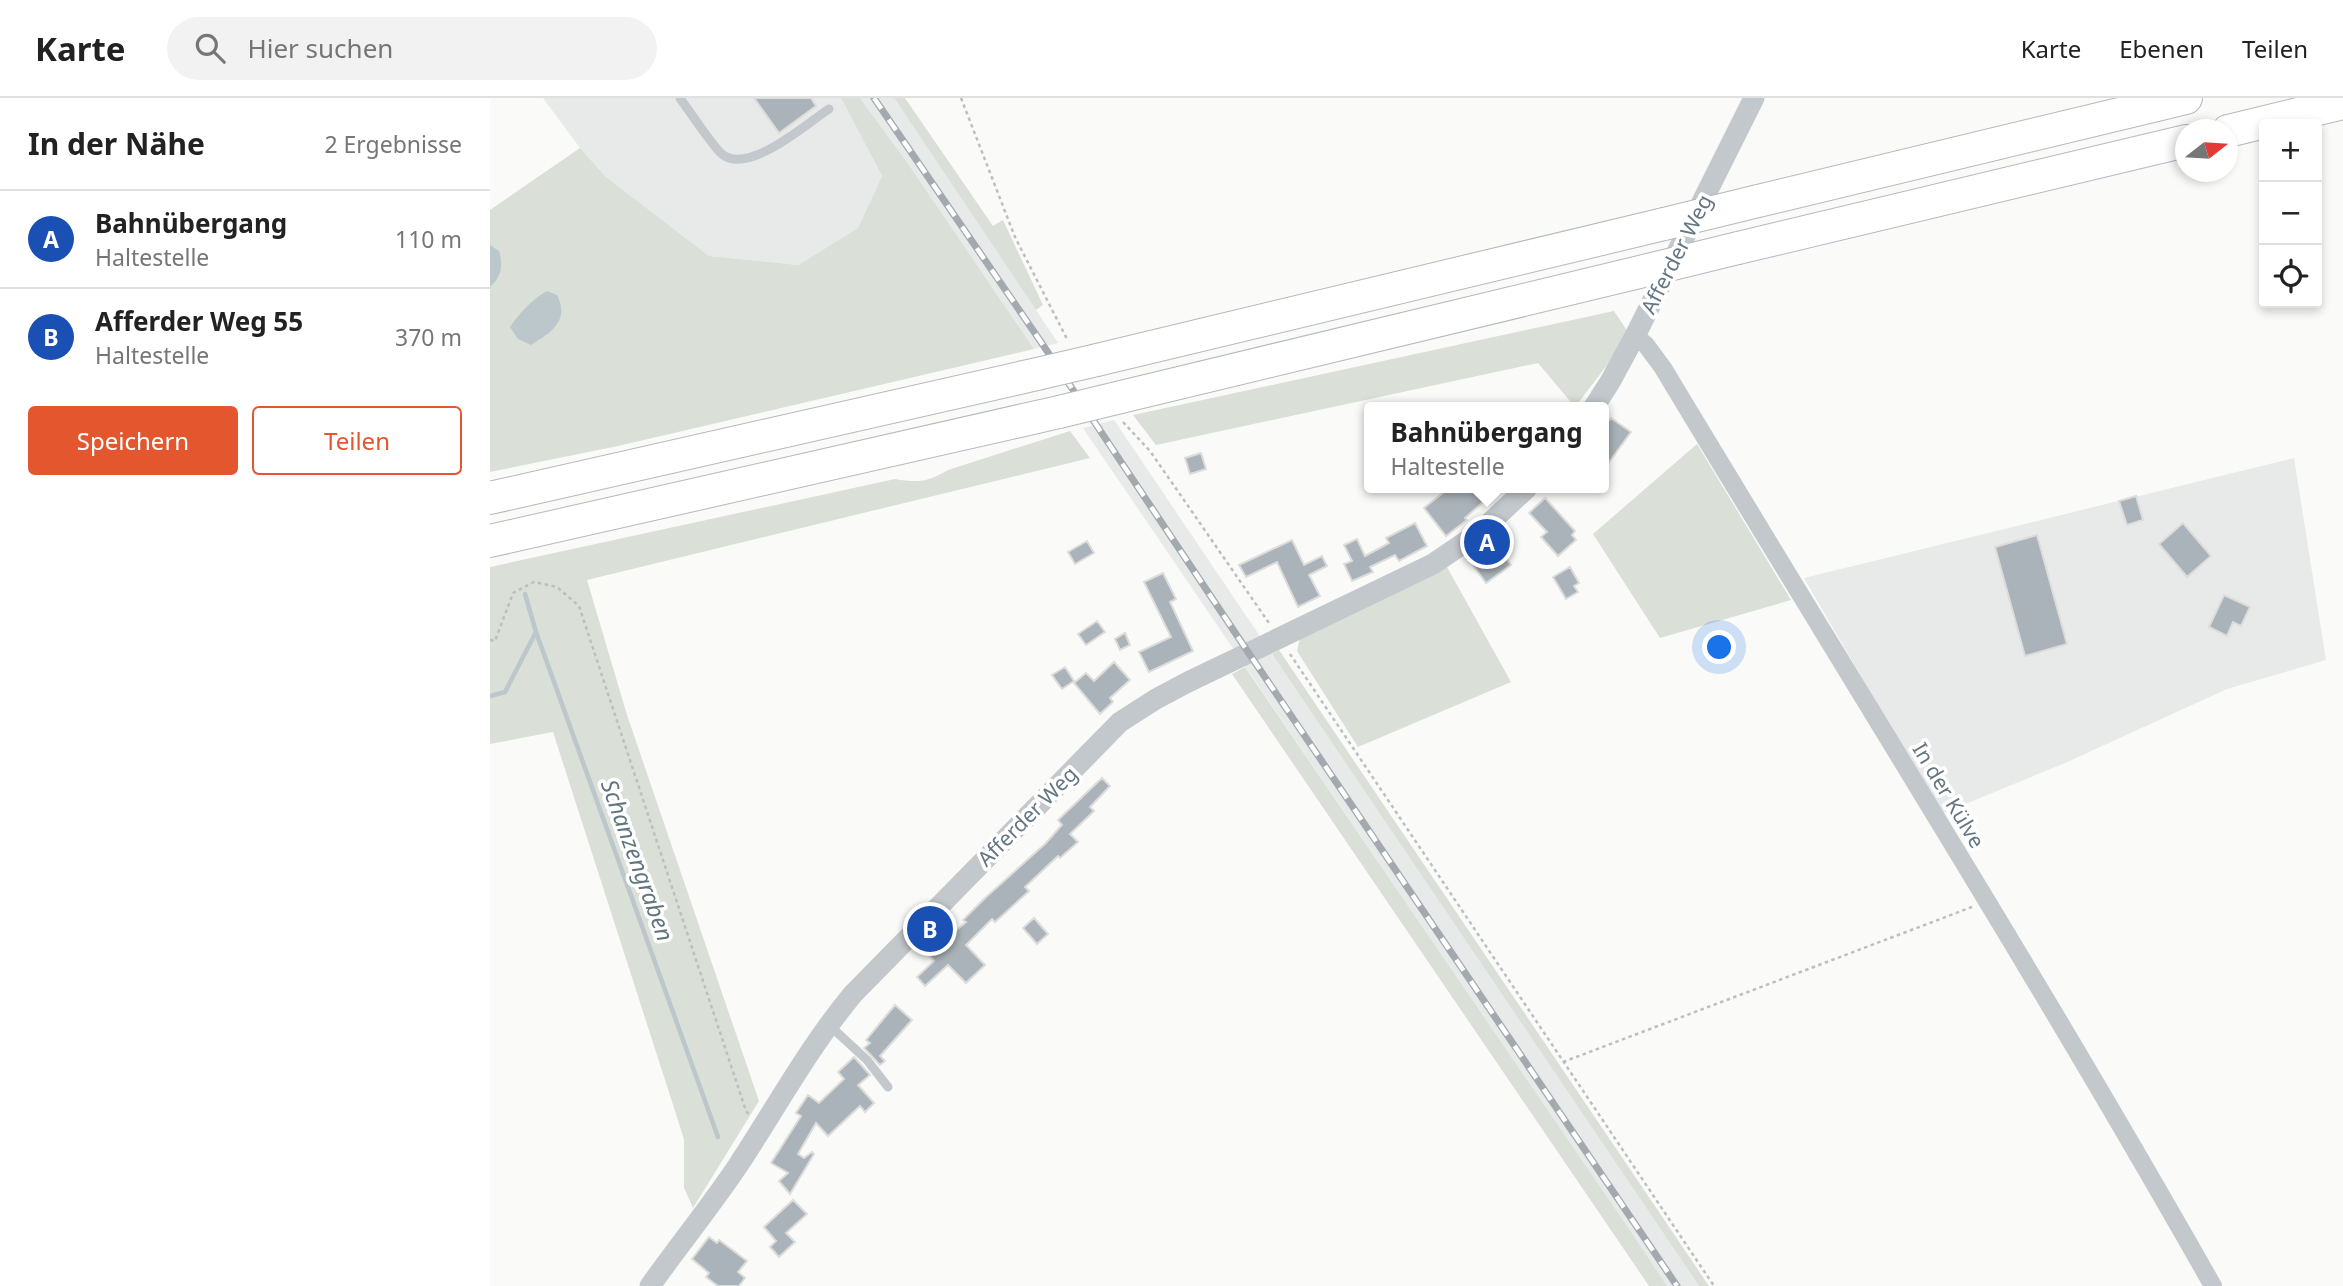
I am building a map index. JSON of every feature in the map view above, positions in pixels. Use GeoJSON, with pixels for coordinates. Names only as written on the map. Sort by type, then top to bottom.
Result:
{"type":"FeatureCollection","features":[{"type":"Feature","properties":{"kind":"highway"},"geometry":{"type":"LineString","coordinates":[[490,498],[1097,360],[2186,98]]}},
{"type":"Feature","properties":{"kind":"highway"},"geometry":{"type":"LineString","coordinates":[[2238,129],[2343,103]]}},
{"type":"Feature","properties":{"kind":"highway"},"geometry":{"type":"LineString","coordinates":[[490,541],[1059,412],[2175,144]]}},
{"type":"Feature","properties":{"kind":"street","name":"Afferder Weg"},"geometry":{"type":"LineString","coordinates":[[1597,402],[1635,336],[1754,98]]}},
{"type":"Feature","properties":{"kind":"street","name":"In der Külve"},"geometry":{"type":"LineString","coordinates":[[1635,336],[1646,345],[1663,368],[2126,1132],[2213,1286]]}},
{"type":"Feature","properties":{"kind":"street","name":"Afferder Weg"},"geometry":{"type":"LineString","coordinates":[[650,1286],[738,1165],[828,1024],[886,958],[1120,722],[1156,699],[1403,579],[1456,550],[1497,518],[1522,493]]}},
{"type":"Feature","properties":{"kind":"lane"},"geometry":{"type":"LineString","coordinates":[[680,98],[722,155],[739,160],[766,153],[829,109]]}},
{"type":"Feature","properties":{"kind":"lane"},"geometry":{"type":"LineString","coordinates":[[828,1024],[867,1060],[888,1087]]}},
{"type":"Feature","properties":{"kind":"path"},"geometry":{"type":"LineString","coordinates":[[961,98],[990,176]]}},
{"type":"Feature","properties":{"kind":"path"},"geometry":{"type":"LineString","coordinates":[[490,640],[495,641],[513,593],[534,582],[557,587],[579,606],[746,1111],[760,1130]]}},
{"type":"Feature","properties":{"kind":"path"},"geometry":{"type":"LineString","coordinates":[[1279,638],[1714,1286]]}},
{"type":"Feature","properties":{"kind":"path"},"geometry":{"type":"LineString","coordinates":[[1563,1062],[1987,901]]}},
{"type":"Feature","properties":{"kind":"shaded area"},"geometry":{"type":"Polygon","coordinates":[[[543,98],[841,98],[882,176],[858,228],[798,265],[709,256],[606,177],[580,148],[543,98]]]}},
{"type":"Feature","properties":{"kind":"shaded area"},"geometry":{"type":"Polygon","coordinates":[[[841,98],[860,98],[907,162],[1034,349],[618,446],[490,472],[490,210],[580,148],[606,177],[709,256],[798,265],[858,228],[882,176],[841,98]]]}},
{"type":"Feature","properties":{"kind":"shaded area"},"geometry":{"type":"Polygon","coordinates":[[[860,98],[894,98],[1058,343],[1034,349],[907,162],[860,98]]]}},
{"type":"Feature","properties":{"kind":"shaded area"},"geometry":{"type":"Polygon","coordinates":[[[894,98],[905,98],[993,226],[1003,220],[1043,305],[1036,310],[894,98]]]}},
{"type":"Feature","properties":{"kind":"shaded area"},"geometry":{"type":"Polygon","coordinates":[[[490,245],[499,251],[501,266],[497,279],[490,287],[490,245]]]}},
{"type":"Feature","properties":{"kind":"shaded area"},"geometry":{"type":"Polygon","coordinates":[[[547,291],[557,295],[560,319],[551,330],[531,345],[518,339],[510,327],[526,307],[547,291]]]}},
{"type":"Feature","properties":{"kind":"shaded area"},"geometry":{"type":"Polygon","coordinates":[[[1614,311],[1630,335],[1579,402],[1571,402],[1538,363],[1156,445],[1133,415],[1614,311]]]}},
{"type":"Feature","properties":{"kind":"shaded area"},"geometry":{"type":"Polygon","coordinates":[[[1114,420],[1699,1286],[1667,1286],[1083,428],[1114,420]]]}},
{"type":"Feature","properties":{"kind":"shaded area"},"geometry":{"type":"Polygon","coordinates":[[[1070,431],[1090,458],[587,580],[627,715],[759,1101],[693,1208],[684,1188],[684,1139],[553,732],[490,744],[490,567],[895,479],[929,479],[948,470],[1070,431]]]}},
{"type":"Feature","properties":{"kind":"shaded area"},"geometry":{"type":"Polygon","coordinates":[[[1697,444],[1791,600],[1660,638],[1593,534],[1697,444]]]}},
{"type":"Feature","properties":{"kind":"shaded area"},"geometry":{"type":"Polygon","coordinates":[[[2294,458],[2326,660],[2227,689],[2065,763],[1941,814],[1804,578],[2294,458]]]}},
{"type":"Feature","properties":{"kind":"shaded area"},"geometry":{"type":"Polygon","coordinates":[[[1447,567],[1511,682],[1358,747],[1297,651],[1300,638],[1447,567]]]}},
{"type":"Feature","properties":{"kind":"shaded area"},"geometry":{"type":"Polygon","coordinates":[[[1279,650],[1709,1286],[1699,1286],[1272,654],[1279,650]]]}},
{"type":"Feature","properties":{"kind":"shaded area"},"geometry":{"type":"Polygon","coordinates":[[[1245,667],[1667,1286],[1649,1286],[1232,674],[1245,667]]]}},
{"type":"Feature","properties":{"kind":"building"},"geometry":{"type":"Polygon","coordinates":[[[754,98],[811,98],[816,106],[779,133],[754,98]]]}},
{"type":"Feature","properties":{"kind":"building"},"geometry":{"type":"Polygon","coordinates":[[[1611,418],[1631,432],[1609,462],[1611,418]]]}},
{"type":"Feature","properties":{"kind":"building"},"geometry":{"type":"Polygon","coordinates":[[[1201,453],[1206,469],[1190,474],[1185,458],[1201,453]]]}},
{"type":"Feature","properties":{"kind":"building"},"geometry":{"type":"Polygon","coordinates":[[[1443,493],[1493,493],[1465,518],[1467,520],[1446,536],[1424,508],[1443,493]]]}},
{"type":"Feature","properties":{"kind":"building"},"geometry":{"type":"Polygon","coordinates":[[[2136,496],[2143,520],[2127,525],[2119,501],[2136,496]]]}},
{"type":"Feature","properties":{"kind":"building"},"geometry":{"type":"Polygon","coordinates":[[[1545,498],[1575,531],[1572,535],[1576,540],[1558,556],[1541,537],[1547,532],[1529,513],[1545,498]]]}},
{"type":"Feature","properties":{"kind":"building"},"geometry":{"type":"Polygon","coordinates":[[[1415,523],[1427,546],[1399,561],[1395,555],[1370,567],[1373,572],[1352,581],[1344,564],[1352,561],[1344,545],[1357,539],[1365,556],[1389,543],[1386,538],[1415,523]]]}},
{"type":"Feature","properties":{"kind":"building"},"geometry":{"type":"Polygon","coordinates":[[[2183,523],[2211,556],[2187,577],[2159,544],[2183,523]]]}},
{"type":"Feature","properties":{"kind":"building"},"geometry":{"type":"Polygon","coordinates":[[[2037,535],[2067,644],[2025,656],[1995,547],[2037,535]]]}},
{"type":"Feature","properties":{"kind":"building"},"geometry":{"type":"Polygon","coordinates":[[[1292,540],[1304,565],[1322,556],[1327,566],[1309,575],[1320,596],[1298,607],[1277,562],[1246,577],[1239,565],[1292,540]]]}},
{"type":"Feature","properties":{"kind":"building"},"geometry":{"type":"Polygon","coordinates":[[[1087,541],[1094,553],[1075,564],[1068,552],[1087,541]]]}},
{"type":"Feature","properties":{"kind":"building"},"geometry":{"type":"Polygon","coordinates":[[[1498,547],[1511,565],[1486,583],[1473,565],[1498,547]]]}},
{"type":"Feature","properties":{"kind":"building"},"geometry":{"type":"Polygon","coordinates":[[[1570,567],[1579,583],[1574,586],[1578,592],[1566,599],[1553,577],[1570,567]]]}},
{"type":"Feature","properties":{"kind":"building"},"geometry":{"type":"Polygon","coordinates":[[[1163,573],[1176,599],[1170,602],[1193,651],[1149,672],[1139,652],[1171,637],[1144,582],[1163,573]]]}},
{"type":"Feature","properties":{"kind":"building"},"geometry":{"type":"Polygon","coordinates":[[[2224,595],[2250,607],[2241,626],[2233,622],[2227,636],[2209,627],[2224,595]]]}},
{"type":"Feature","properties":{"kind":"building"},"geometry":{"type":"Polygon","coordinates":[[[1097,621],[1105,632],[1086,645],[1078,634],[1097,621]]]}},
{"type":"Feature","properties":{"kind":"building"},"geometry":{"type":"Polygon","coordinates":[[[1125,633],[1130,645],[1120,650],[1115,639],[1125,633]]]}},
{"type":"Feature","properties":{"kind":"building"},"geometry":{"type":"Polygon","coordinates":[[[1114,662],[1130,680],[1110,698],[1113,702],[1100,714],[1074,683],[1086,673],[1094,681],[1114,662]]]}},
{"type":"Feature","properties":{"kind":"building"},"geometry":{"type":"Polygon","coordinates":[[[1065,667],[1074,681],[1062,689],[1052,675],[1065,667]]]}},
{"type":"Feature","properties":{"kind":"building"},"geometry":{"type":"Polygon","coordinates":[[[1102,778],[1110,786],[1090,807],[1094,811],[1070,834],[1078,842],[1060,858],[1058,856],[1025,887],[1029,891],[995,922],[992,919],[966,945],[985,965],[966,983],[948,965],[925,986],[917,977],[934,961],[928,954],[966,922],[963,920],[984,899],[1046,843],[1062,825],[1058,820],[1102,778]]]}},
{"type":"Feature","properties":{"kind":"building"},"geometry":{"type":"Polygon","coordinates":[[[1034,918],[1048,934],[1037,944],[1023,928],[1034,918]]]}},
{"type":"Feature","properties":{"kind":"building"},"geometry":{"type":"Polygon","coordinates":[[[895,1005],[912,1020],[880,1056],[885,1061],[880,1065],[864,1048],[870,1043],[866,1040],[895,1005]]]}},
{"type":"Feature","properties":{"kind":"building"},"geometry":{"type":"Polygon","coordinates":[[[854,1057],[870,1075],[858,1085],[874,1103],[865,1112],[860,1106],[828,1136],[816,1123],[798,1154],[804,1158],[812,1152],[814,1154],[790,1194],[779,1181],[788,1173],[771,1163],[801,1116],[796,1113],[808,1095],[819,1103],[844,1079],[838,1072],[854,1057]]]}},
{"type":"Feature","properties":{"kind":"building"},"geometry":{"type":"Polygon","coordinates":[[[793,1200],[807,1214],[786,1233],[795,1242],[779,1257],[770,1247],[776,1241],[764,1227],[793,1200]]]}},
{"type":"Feature","properties":{"kind":"building"},"geometry":{"type":"Polygon","coordinates":[[[709,1237],[717,1243],[719,1240],[747,1261],[738,1272],[745,1278],[739,1286],[718,1286],[706,1277],[709,1273],[692,1259],[709,1237]]]}},
{"type":"Feature","properties":{"kind":"waterway","name":"Schanzengraben"},"geometry":{"type":"LineString","coordinates":[[525,594],[536,632],[718,1137]]}},
{"type":"Feature","properties":{"kind":"waterway"},"geometry":{"type":"LineString","coordinates":[[490,696],[505,692],[536,632]]}},
{"type":"Feature","properties":{"kind":"railway"},"geometry":{"type":"LineString","coordinates":[[874,98],[1677,1286]]}},
{"type":"Feature","properties":{"kind":"place","name":"Bahnübergang"},"geometry":{"type":"Point","coordinates":[1487,542]}},
{"type":"Feature","properties":{"kind":"place","name":"Afferder Weg 55"},"geometry":{"type":"Point","coordinates":[930,929]}}]}
